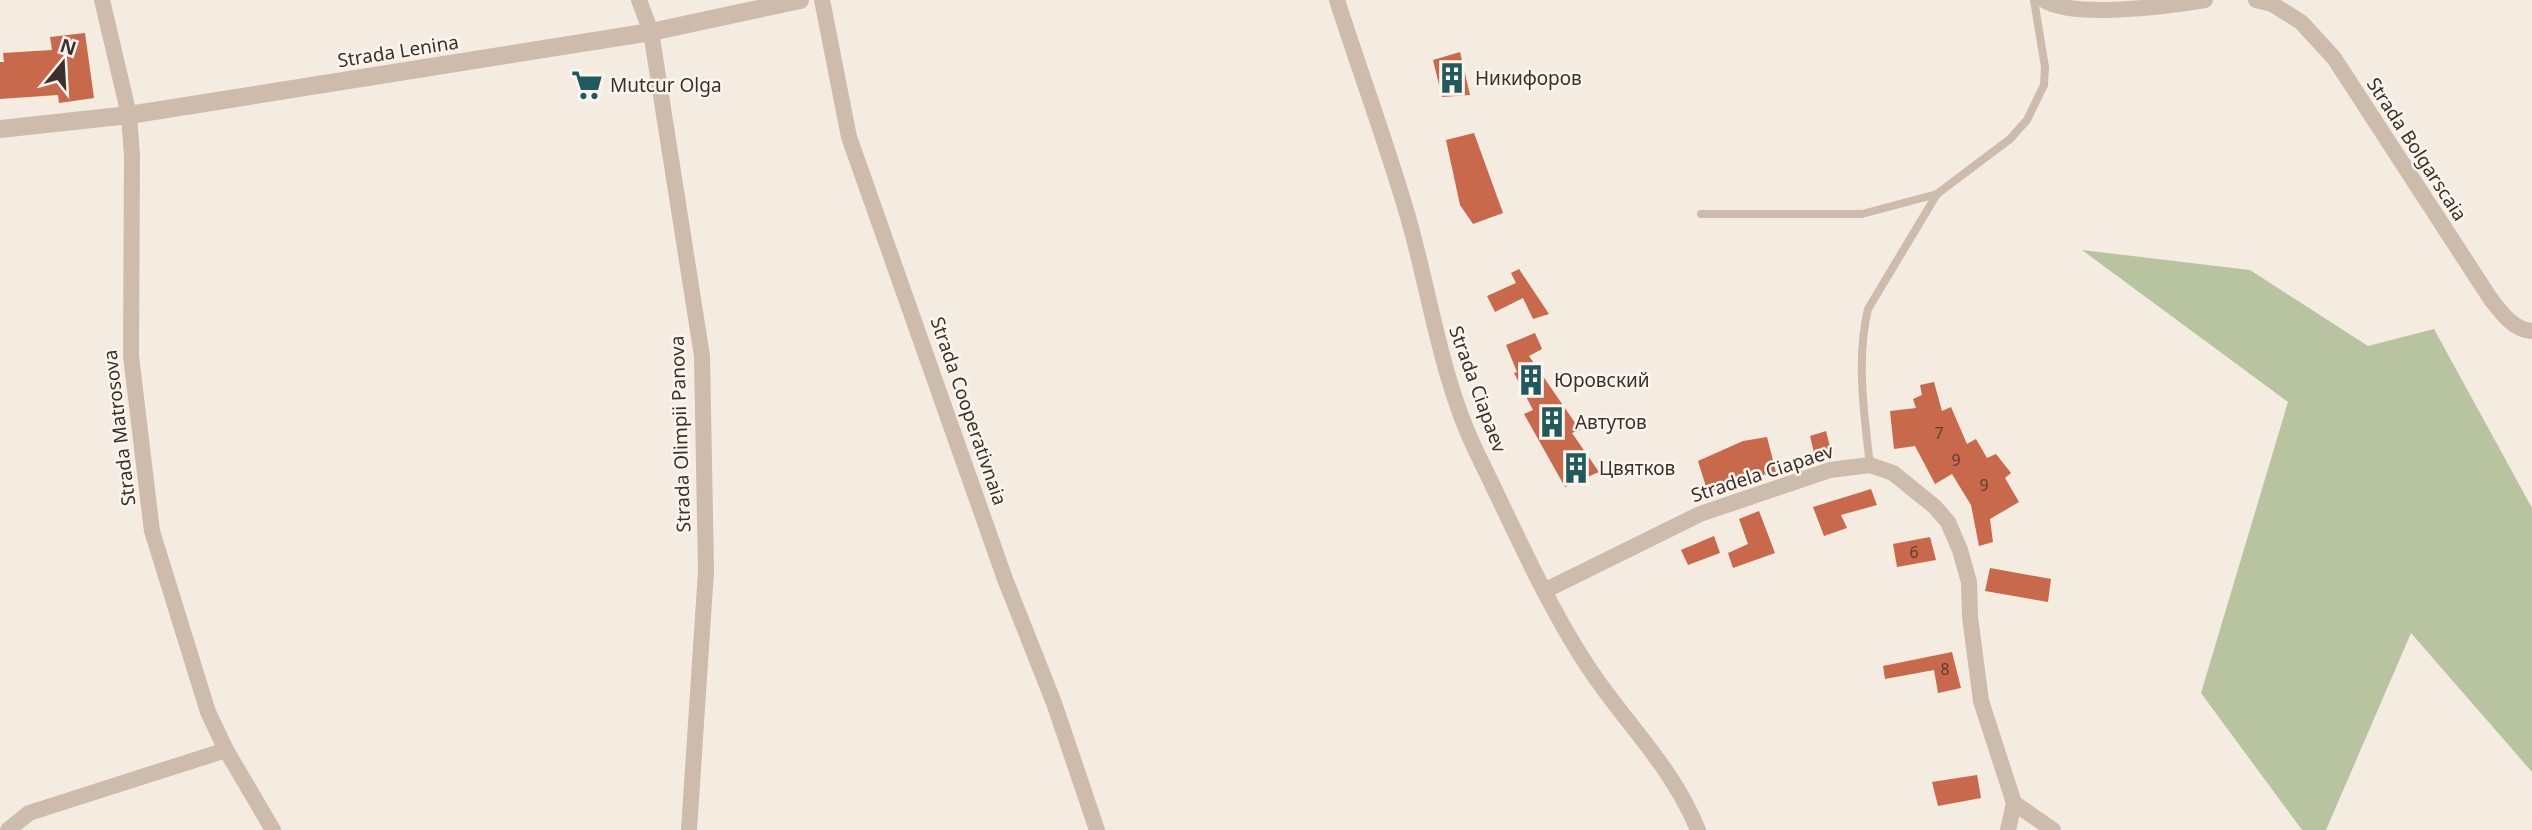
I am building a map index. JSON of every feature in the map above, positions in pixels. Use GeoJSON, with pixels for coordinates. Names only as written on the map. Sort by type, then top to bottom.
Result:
{"type":"FeatureCollection","features":[{"type":"Feature","properties":{"kind":"street","name":"Strada Matrosova"},"geometry":{"type":"LineString","coordinates":[[103,0],[129,115],[132,156],[131,356],[152,531],[208,712],[226,750],[273,830]]}},
{"type":"Feature","properties":{"kind":"street","name":"Strada Olimpii Panova"},"geometry":{"type":"LineString","coordinates":[[639,0],[651,32],[702,356],[706,571],[689,830]]}},
{"type":"Feature","properties":{"kind":"street","name":"Strada Lenina"},"geometry":{"type":"LineString","coordinates":[[0,129],[129,115],[651,32],[800,0]]}},
{"type":"Feature","properties":{"kind":"street","name":"Strada Cooperativnaia"},"geometry":{"type":"LineString","coordinates":[[822,0],[849,137],[1005,579],[1054,703],[1097,830]]}},
{"type":"Feature","properties":{"kind":"street","name":"Strada Ciapaev"},"geometry":{"type":"LineString","coordinates":[[1337,0],[1408,218],[1433,327],[1474,447],[1546,590],[1595,676],[1658,755],[1684,796],[1699,830]]}},
{"type":"Feature","properties":{"kind":"street"},"geometry":{"type":"LineString","coordinates":[[2044,0],[2071,8],[2104,9],[2167,7],[2205,0]]}},
{"type":"Feature","properties":{"kind":"street","name":"Strada Bolgarscaia"},"geometry":{"type":"LineString","coordinates":[[2256,0],[2272,4],[2301,22],[2334,58],[2477,280],[2505,317],[2524,331],[2532,331]]}},
{"type":"Feature","properties":{"kind":"street","name":"Stradela Ciapaev"},"geometry":{"type":"LineString","coordinates":[[1546,590],[1700,513],[1830,470],[1870,465],[1893,472],[1917,489],[1948,522],[1961,550],[1969,582],[1970,617],[1982,701],[2014,803],[2008,830]]}},
{"type":"Feature","properties":{"kind":"street"},"geometry":{"type":"LineString","coordinates":[[8,830],[29,813],[226,750]]}},
{"type":"Feature","properties":{"kind":"street"},"geometry":{"type":"LineString","coordinates":[[2014,803],[2053,830]]}},
{"type":"Feature","properties":{"kind":"lane"},"geometry":{"type":"LineString","coordinates":[[1870,465],[1863,400],[1864,327],[1868,309],[1937,194],[2010,139],[2032,111],[2044,85],[2045,67],[2034,0]]}},
{"type":"Feature","properties":{"kind":"lane"},"geometry":{"type":"LineString","coordinates":[[1700,214],[1862,214],[1937,194]]}},
{"type":"Feature","properties":{"kind":"green space"},"geometry":{"type":"Polygon","coordinates":[[[2082,250],[2250,270],[2368,346],[2434,329],[2532,508],[2532,772],[2411,633],[2326,830],[2302,830],[2201,693],[2288,402],[2082,250]]]}},
{"type":"Feature","properties":{"kind":"building"},"geometry":{"type":"Polygon","coordinates":[[[85,33],[94,98],[59,103],[58,95],[0,99],[0,62],[4,62],[3,53],[52,50],[50,37],[85,33]]]}},
{"type":"Feature","properties":{"kind":"building","name":"Никифоров"},"geometry":{"type":"Polygon","coordinates":[[[1460,52],[1470,95],[1442,97],[1433,60],[1460,52]]]}},
{"type":"Feature","properties":{"kind":"building"},"geometry":{"type":"Polygon","coordinates":[[[1474,133],[1503,213],[1473,224],[1460,205],[1446,140],[1474,133]]]}},
{"type":"Feature","properties":{"kind":"building"},"geometry":{"type":"Polygon","coordinates":[[[1519,269],[1549,314],[1533,319],[1523,298],[1495,312],[1487,296],[1516,283],[1511,273],[1519,269]]]}},
{"type":"Feature","properties":{"kind":"building"},"geometry":{"type":"Polygon","coordinates":[[[1535,333],[1542,349],[1529,356],[1580,430],[1572,433],[1599,472],[1565,487],[1524,414],[1533,410],[1514,373],[1517,372],[1506,345],[1535,333]]]}},
{"type":"Feature","properties":{"kind":"building"},"geometry":{"type":"Polygon","coordinates":[[[1934,382],[1942,411],[1951,407],[1967,444],[1976,439],[1987,458],[1996,454],[2011,473],[2005,478],[2019,502],[1990,519],[1993,542],[1979,546],[1971,505],[1952,474],[1935,484],[1915,446],[1894,449],[1890,411],[1916,408],[1913,399],[1922,395],[1920,385],[1934,382]]]}},
{"type":"Feature","properties":{"kind":"building"},"geometry":{"type":"Polygon","coordinates":[[[1826,431],[1832,455],[1816,461],[1810,436],[1826,431]]]}},
{"type":"Feature","properties":{"kind":"building"},"geometry":{"type":"Polygon","coordinates":[[[1767,437],[1776,472],[1737,481],[1708,493],[1698,461],[1743,441],[1767,437]]]}},
{"type":"Feature","properties":{"kind":"building"},"geometry":{"type":"Polygon","coordinates":[[[1871,489],[1877,505],[1841,515],[1847,528],[1824,536],[1813,507],[1871,489]]]}},
{"type":"Feature","properties":{"kind":"building"},"geometry":{"type":"Polygon","coordinates":[[[1759,511],[1775,553],[1733,568],[1728,553],[1748,544],[1739,519],[1759,511]]]}},
{"type":"Feature","properties":{"kind":"building"},"geometry":{"type":"Polygon","coordinates":[[[1714,536],[1720,553],[1688,565],[1681,550],[1714,536]]]}},
{"type":"Feature","properties":{"kind":"building"},"geometry":{"type":"Polygon","coordinates":[[[1930,537],[1936,560],[1897,567],[1893,544],[1930,537]]]}},
{"type":"Feature","properties":{"kind":"building"},"geometry":{"type":"Polygon","coordinates":[[[1990,568],[2051,579],[2048,602],[1985,591],[1990,568]]]}},
{"type":"Feature","properties":{"kind":"building"},"geometry":{"type":"Polygon","coordinates":[[[1952,652],[1961,688],[1938,693],[1934,670],[1885,679],[1883,666],[1952,652]]]}},
{"type":"Feature","properties":{"kind":"building"},"geometry":{"type":"Polygon","coordinates":[[[1977,775],[1981,798],[1938,806],[1932,782],[1977,775]]]}},
{"type":"Feature","properties":{"kind":"place","name":"Никифоров"},"geometry":{"type":"Point","coordinates":[1452,78]}},
{"type":"Feature","properties":{"kind":"place","name":"Mutcur Olga"},"geometry":{"type":"Point","coordinates":[587,85]}},
{"type":"Feature","properties":{"kind":"place","name":"Юровский"},"geometry":{"type":"Point","coordinates":[1531,380]}},
{"type":"Feature","properties":{"kind":"place","name":"Автутов"},"geometry":{"type":"Point","coordinates":[1552,422]}},
{"type":"Feature","properties":{"kind":"place","name":"Цвятков"},"geometry":{"type":"Point","coordinates":[1576,468]}}]}
